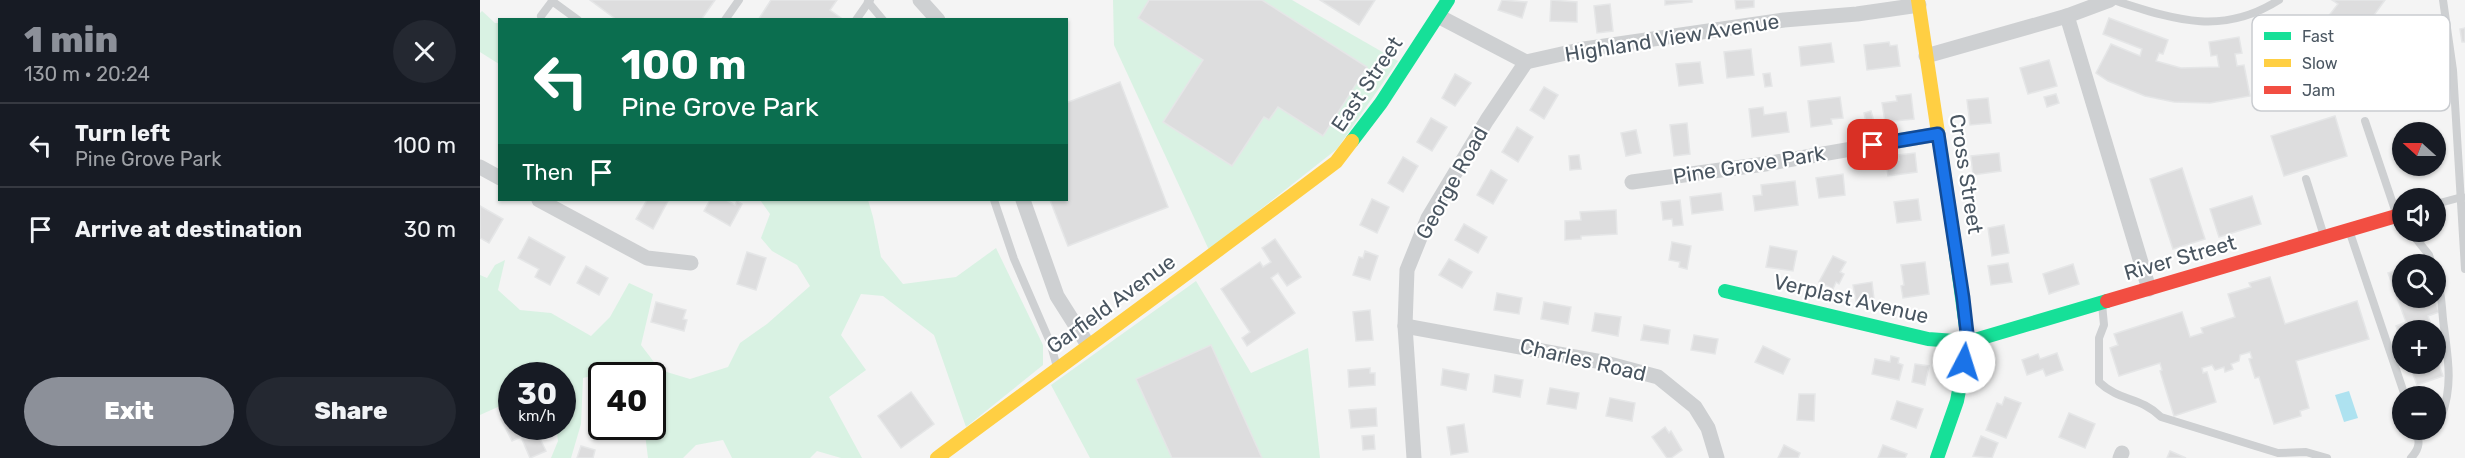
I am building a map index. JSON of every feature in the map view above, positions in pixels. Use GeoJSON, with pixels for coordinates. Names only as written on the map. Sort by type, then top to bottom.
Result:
{"type":"FeatureCollection","features":[{"type":"Feature","properties":{"kind":"street"},"geometry":{"type":"LineString","coordinates":[[920,0],[936,18]]}},
{"type":"Feature","properties":{"kind":"street","name":"East Street"},"geometry":{"type":"LineString","coordinates":[[1310,183],[1347,150],[1381,103],[1448,0]]}},
{"type":"Feature","properties":{"kind":"street"},"geometry":{"type":"LineString","coordinates":[[1926,56],[2067,16],[2084,5],[2112,0]]}},
{"type":"Feature","properties":{"kind":"street","name":"Cross Street"},"geometry":{"type":"LineString","coordinates":[[1918,3],[1968,342],[1957,401],[1937,458]]}},
{"type":"Feature","properties":{"kind":"street","name":"Highland View Avenue"},"geometry":{"type":"LineString","coordinates":[[1526,62],[1584,49],[1784,20],[1857,14],[1918,3]]}},
{"type":"Feature","properties":{"kind":"street"},"geometry":{"type":"LineString","coordinates":[[1438,15],[1526,62]]}},
{"type":"Feature","properties":{"kind":"street"},"geometry":{"type":"LineString","coordinates":[[2067,16],[2149,289]]}},
{"type":"Feature","properties":{"kind":"street","name":"George Road"},"geometry":{"type":"LineString","coordinates":[[1413,458],[1405,326],[1407,270],[1428,218],[1487,120],[1526,62]]}},
{"type":"Feature","properties":{"kind":"street","name":"Pine Grove Park"},"geometry":{"type":"LineString","coordinates":[[1632,182],[1765,164],[1938,134]]}},
{"type":"Feature","properties":{"kind":"street"},"geometry":{"type":"LineString","coordinates":[[480,167],[498,177]]}},
{"type":"Feature","properties":{"kind":"street","name":"Garfield Avenue"},"geometry":{"type":"LineString","coordinates":[[937,458],[1310,183]]}},
{"type":"Feature","properties":{"kind":"street"},"geometry":{"type":"LineString","coordinates":[[541,201],[647,258],[691,263]]}},
{"type":"Feature","properties":{"kind":"street"},"geometry":{"type":"LineString","coordinates":[[1023,201],[1057,296],[1088,345]]}},
{"type":"Feature","properties":{"kind":"street","name":"River Street"},"geometry":{"type":"LineString","coordinates":[[1968,342],[2392,219]]}},
{"type":"Feature","properties":{"kind":"street","name":"Verplast Avenue"},"geometry":{"type":"LineString","coordinates":[[1725,291],[1928,339],[1968,342]]}},
{"type":"Feature","properties":{"kind":"street","name":"Charles Road"},"geometry":{"type":"LineString","coordinates":[[1405,326],[1602,362],[1658,377],[1695,407],[1708,428],[1717,458]]}},
{"type":"Feature","properties":{"kind":"lane"},"geometry":{"type":"LineString","coordinates":[[726,18],[739,0]]}},
{"type":"Feature","properties":{"kind":"lane"},"geometry":{"type":"LineString","coordinates":[[2112,0],[2162,15],[2198,22],[2225,22],[2252,15],[2278,0]]}},
{"type":"Feature","properties":{"kind":"lane"},"geometry":{"type":"LineString","coordinates":[[2443,0],[2445,15]]}},
{"type":"Feature","properties":{"kind":"lane"},"geometry":{"type":"LineString","coordinates":[[541,16],[552,1],[576,18]]}},
{"type":"Feature","properties":{"kind":"lane"},"geometry":{"type":"LineString","coordinates":[[857,18],[869,1],[882,18]]}},
{"type":"Feature","properties":{"kind":"lane"},"geometry":{"type":"LineString","coordinates":[[2450,49],[2462,196],[2465,269]]}},
{"type":"Feature","properties":{"kind":"lane"},"geometry":{"type":"LineString","coordinates":[[2365,121],[2392,193]]}},
{"type":"Feature","properties":{"kind":"lane"},"geometry":{"type":"LineString","coordinates":[[2306,180],[2325,237]]}},
{"type":"Feature","properties":{"kind":"lane"},"geometry":{"type":"LineString","coordinates":[[2446,201],[2462,196]]}},
{"type":"Feature","properties":{"kind":"lane"},"geometry":{"type":"LineString","coordinates":[[994,201],[1014,259],[1050,342],[1057,368]]}},
{"type":"Feature","properties":{"kind":"lane"},"geometry":{"type":"LineString","coordinates":[[2349,230],[2402,386]]}},
{"type":"Feature","properties":{"kind":"lane"},"geometry":{"type":"LineString","coordinates":[[2419,242],[2428,254]]}},
{"type":"Feature","properties":{"kind":"lane"},"geometry":{"type":"LineString","coordinates":[[2102,303],[2104,325],[2098,338],[2099,382],[2110,392],[2150,405],[2161,417],[2278,453],[2307,452],[2327,458]]}},
{"type":"Feature","properties":{"kind":"lane"},"geometry":{"type":"LineString","coordinates":[[2443,308],[2449,352],[2449,395],[2446,404]]}},
{"type":"Feature","properties":{"kind":"lane"},"geometry":{"type":"LineString","coordinates":[[2411,458],[2418,448],[2419,440]]}},
{"type":"Feature","properties":{"kind":"green space"},"geometry":{"type":"Polygon","coordinates":[[[1113,0],[1292,0],[1398,61],[1337,149],[1209,250],[1114,45],[1113,0]]]}},
{"type":"Feature","properties":{"kind":"green space"},"geometry":{"type":"Polygon","coordinates":[[[482,11],[498,23],[498,63],[480,52],[480,13],[482,11]]]}},
{"type":"Feature","properties":{"kind":"green space"},"geometry":{"type":"Polygon","coordinates":[[[761,201],[868,201],[881,257],[903,284],[956,277],[996,248],[1043,345],[1043,365],[966,427],[934,335],[883,296],[861,294],[841,335],[866,370],[829,397],[862,458],[841,458],[817,451],[810,458],[732,458],[723,440],[696,445],[683,458],[648,458],[646,440],[666,440],[666,372],[690,379],[728,367],[740,343],[767,324],[810,286],[797,265],[772,251],[761,238],[770,214],[761,201]]]}},
{"type":"Feature","properties":{"kind":"green space"},"geometry":{"type":"Polygon","coordinates":[[[505,260],[498,290],[520,310],[551,313],[591,336],[610,317],[629,283],[653,294],[641,345],[654,362],[588,362],[588,377],[583,378],[581,424],[571,458],[551,458],[558,440],[576,440],[576,362],[498,362],[498,407],[480,415],[480,275],[487,278],[495,265],[505,260]]]}},
{"type":"Feature","properties":{"kind":"green space"},"geometry":{"type":"Polygon","coordinates":[[[1196,281],[1251,373],[1308,348],[1320,458],[1090,458],[1051,385],[1196,281]]]}},
{"type":"Feature","properties":{"kind":"water"},"geometry":{"type":"Polygon","coordinates":[[[2349,391],[2358,418],[2344,422],[2335,395],[2349,391]]]}},
{"type":"Feature","properties":{"kind":"building"},"geometry":{"type":"Polygon","coordinates":[[[590,0],[715,0],[702,18],[614,18],[590,0]]]}},
{"type":"Feature","properties":{"kind":"building"},"geometry":{"type":"Polygon","coordinates":[[[771,0],[837,0],[830,10],[841,18],[759,18],[771,0]]]}},
{"type":"Feature","properties":{"kind":"building"},"geometry":{"type":"Polygon","coordinates":[[[1149,0],[1262,0],[1367,67],[1323,136],[1278,107],[1269,120],[1264,117],[1232,166],[1163,122],[1203,60],[1138,18],[1149,0]]]}},
{"type":"Feature","properties":{"kind":"building"},"geometry":{"type":"Polygon","coordinates":[[[1320,0],[1375,0],[1359,25],[1320,0]]]}},
{"type":"Feature","properties":{"kind":"building"},"geometry":{"type":"Polygon","coordinates":[[[1502,0],[1527,2],[1522,18],[1498,10],[1502,0]]]}},
{"type":"Feature","properties":{"kind":"building"},"geometry":{"type":"Polygon","coordinates":[[[1551,0],[1577,2],[1577,22],[1550,21],[1551,0]]]}},
{"type":"Feature","properties":{"kind":"building"},"geometry":{"type":"Polygon","coordinates":[[[1665,0],[1692,0],[1692,2],[1665,5],[1665,0]]]}},
{"type":"Feature","properties":{"kind":"building"},"geometry":{"type":"Polygon","coordinates":[[[1735,0],[1754,0],[1754,7],[1736,9],[1735,0]]]}},
{"type":"Feature","properties":{"kind":"building"},"geometry":{"type":"Polygon","coordinates":[[[2332,0],[2385,0],[2374,15],[2329,15],[2338,4],[2332,0]]]}},
{"type":"Feature","properties":{"kind":"building"},"geometry":{"type":"Polygon","coordinates":[[[1610,4],[1613,31],[1597,33],[1594,6],[1610,4]]]}},
{"type":"Feature","properties":{"kind":"building"},"geometry":{"type":"Polygon","coordinates":[[[2109,18],[2168,40],[2163,54],[2159,53],[2156,61],[2181,68],[2219,67],[2217,55],[2211,56],[2209,42],[2239,37],[2242,53],[2235,54],[2237,66],[2244,65],[2250,96],[2210,103],[2174,102],[2145,96],[2108,81],[2096,73],[2111,44],[2140,56],[2142,49],[2103,34],[2109,18]]]}},
{"type":"Feature","properties":{"kind":"building"},"geometry":{"type":"Polygon","coordinates":[[[2465,28],[2465,42],[2462,42],[2460,29],[2465,28]]]}},
{"type":"Feature","properties":{"kind":"building"},"geometry":{"type":"Polygon","coordinates":[[[1889,42],[1890,46],[1897,45],[1900,66],[1867,70],[1864,45],[1889,42]]]}},
{"type":"Feature","properties":{"kind":"building"},"geometry":{"type":"Polygon","coordinates":[[[1831,43],[1834,62],[1801,66],[1799,47],[1831,43]]]}},
{"type":"Feature","properties":{"kind":"building"},"geometry":{"type":"Polygon","coordinates":[[[1751,49],[1754,75],[1727,78],[1724,52],[1751,49]]]}},
{"type":"Feature","properties":{"kind":"building"},"geometry":{"type":"Polygon","coordinates":[[[2049,60],[2057,86],[2028,94],[2020,68],[2049,60]]]}},
{"type":"Feature","properties":{"kind":"building"},"geometry":{"type":"Polygon","coordinates":[[[1700,62],[1703,83],[1679,86],[1676,64],[1700,62]]]}},
{"type":"Feature","properties":{"kind":"building"},"geometry":{"type":"Polygon","coordinates":[[[1770,73],[1772,86],[1765,87],[1763,74],[1770,73]]]}},
{"type":"Feature","properties":{"kind":"building"},"geometry":{"type":"Polygon","coordinates":[[[1455,74],[1471,83],[1455,106],[1442,98],[1455,74]]]}},
{"type":"Feature","properties":{"kind":"building"},"geometry":{"type":"Polygon","coordinates":[[[1120,82],[1168,207],[1068,246],[1050,201],[1068,201],[1068,102],[1120,82]]]}},
{"type":"Feature","properties":{"kind":"building"},"geometry":{"type":"Polygon","coordinates":[[[1544,87],[1558,95],[1544,119],[1530,110],[1544,87]]]}},
{"type":"Feature","properties":{"kind":"building"},"geometry":{"type":"Polygon","coordinates":[[[1911,94],[1914,119],[1885,122],[1882,103],[1897,101],[1896,96],[1911,94]]]}},
{"type":"Feature","properties":{"kind":"building"},"geometry":{"type":"Polygon","coordinates":[[[2056,94],[2059,103],[2047,107],[2044,97],[2056,94]]]}},
{"type":"Feature","properties":{"kind":"building"},"geometry":{"type":"Polygon","coordinates":[[[1840,97],[1843,118],[1831,119],[1832,124],[1811,127],[1808,101],[1840,97]]]}},
{"type":"Feature","properties":{"kind":"building"},"geometry":{"type":"Polygon","coordinates":[[[1988,98],[1991,123],[1970,125],[1967,100],[1988,98]]]}},
{"type":"Feature","properties":{"kind":"building"},"geometry":{"type":"Polygon","coordinates":[[[1763,107],[1764,115],[1786,112],[1789,132],[1752,137],[1749,109],[1763,107]]]}},
{"type":"Feature","properties":{"kind":"building"},"geometry":{"type":"Polygon","coordinates":[[[1871,111],[1875,125],[1867,127],[1864,113],[1871,111]]]}},
{"type":"Feature","properties":{"kind":"building"},"geometry":{"type":"Polygon","coordinates":[[[2335,116],[2347,156],[2284,176],[2271,136],[2335,116]]]}},
{"type":"Feature","properties":{"kind":"building"},"geometry":{"type":"Polygon","coordinates":[[[1431,118],[1447,127],[1432,151],[1417,142],[1431,118]]]}},
{"type":"Feature","properties":{"kind":"building"},"geometry":{"type":"Polygon","coordinates":[[[1687,123],[1690,154],[1674,156],[1670,125],[1687,123]]]}},
{"type":"Feature","properties":{"kind":"building"},"geometry":{"type":"Polygon","coordinates":[[[1517,127],[1533,137],[1518,162],[1502,152],[1517,127]]]}},
{"type":"Feature","properties":{"kind":"building"},"geometry":{"type":"Polygon","coordinates":[[[1636,130],[1641,153],[1626,156],[1621,133],[1636,130]]]}},
{"type":"Feature","properties":{"kind":"building"},"geometry":{"type":"Polygon","coordinates":[[[1915,153],[1917,172],[1888,176],[1886,161],[1899,160],[1898,155],[1915,153]]]}},
{"type":"Feature","properties":{"kind":"building"},"geometry":{"type":"Polygon","coordinates":[[[1999,153],[2001,171],[1973,175],[1971,156],[1999,153]]]}},
{"type":"Feature","properties":{"kind":"building"},"geometry":{"type":"Polygon","coordinates":[[[1579,155],[1581,169],[1570,170],[1569,156],[1579,155]]]}},
{"type":"Feature","properties":{"kind":"building"},"geometry":{"type":"Polygon","coordinates":[[[1403,157],[1418,166],[1403,192],[1388,183],[1403,157]]]}},
{"type":"Feature","properties":{"kind":"building"},"geometry":{"type":"Polygon","coordinates":[[[2182,168],[2205,239],[2173,249],[2150,179],[2182,168]]]}},
{"type":"Feature","properties":{"kind":"building"},"geometry":{"type":"Polygon","coordinates":[[[1491,170],[1507,180],[1493,204],[1477,195],[1491,170]]]}},
{"type":"Feature","properties":{"kind":"building"},"geometry":{"type":"Polygon","coordinates":[[[1843,174],[1845,195],[1819,198],[1816,178],[1843,174]]]}},
{"type":"Feature","properties":{"kind":"building"},"geometry":{"type":"Polygon","coordinates":[[[1795,181],[1798,205],[1755,211],[1753,196],[1762,195],[1761,185],[1795,181]]]}},
{"type":"Feature","properties":{"kind":"building"},"geometry":{"type":"Polygon","coordinates":[[[1721,193],[1723,210],[1692,214],[1690,197],[1721,193]]]}},
{"type":"Feature","properties":{"kind":"building"},"geometry":{"type":"Polygon","coordinates":[[[2252,196],[2261,224],[2219,237],[2210,209],[2252,196]]]}},
{"type":"Feature","properties":{"kind":"building"},"geometry":{"type":"Polygon","coordinates":[[[1372,199],[1389,207],[1377,233],[1360,225],[1372,199]]]}},
{"type":"Feature","properties":{"kind":"building"},"geometry":{"type":"Polygon","coordinates":[[[1918,199],[1921,220],[1897,223],[1894,202],[1918,199]]]}},
{"type":"Feature","properties":{"kind":"building"},"geometry":{"type":"Polygon","coordinates":[[[1680,200],[1683,225],[1673,226],[1672,219],[1663,220],[1661,202],[1680,200]]]}},
{"type":"Feature","properties":{"kind":"building"},"geometry":{"type":"Polygon","coordinates":[[[646,201],[668,201],[653,229],[636,219],[646,201]]]}},
{"type":"Feature","properties":{"kind":"building"},"geometry":{"type":"Polygon","coordinates":[[[709,201],[728,201],[735,205],[737,201],[742,204],[730,226],[704,211],[709,201]]]}},
{"type":"Feature","properties":{"kind":"building"},"geometry":{"type":"Polygon","coordinates":[[[480,206],[503,219],[489,243],[480,238],[480,206]]]}},
{"type":"Feature","properties":{"kind":"building"},"geometry":{"type":"Polygon","coordinates":[[[1616,210],[1617,234],[1581,236],[1581,239],[1565,240],[1565,221],[1581,220],[1580,212],[1616,210]]]}},
{"type":"Feature","properties":{"kind":"building"},"geometry":{"type":"Polygon","coordinates":[[[1464,224],[1487,237],[1478,253],[1455,240],[1464,224]]]}},
{"type":"Feature","properties":{"kind":"building"},"geometry":{"type":"Polygon","coordinates":[[[2004,225],[2009,253],[1992,256],[1988,228],[2004,225]]]}},
{"type":"Feature","properties":{"kind":"building"},"geometry":{"type":"Polygon","coordinates":[[[529,237],[565,257],[550,285],[535,277],[539,269],[518,258],[529,237]]]}},
{"type":"Feature","properties":{"kind":"building"},"geometry":{"type":"Polygon","coordinates":[[[1275,239],[1301,277],[1287,286],[1278,273],[1271,278],[1295,313],[1247,346],[1242,338],[1250,332],[1221,289],[1260,262],[1263,267],[1271,262],[1262,248],[1275,239]]]}},
{"type":"Feature","properties":{"kind":"building"},"geometry":{"type":"Polygon","coordinates":[[[1672,242],[1691,246],[1687,269],[1679,267],[1680,262],[1669,260],[1672,242]]]}},
{"type":"Feature","properties":{"kind":"building"},"geometry":{"type":"Polygon","coordinates":[[[1770,246],[1797,251],[1793,271],[1766,267],[1770,246]]]}},
{"type":"Feature","properties":{"kind":"building"},"geometry":{"type":"Polygon","coordinates":[[[1365,251],[1378,256],[1370,280],[1353,275],[1359,257],[1363,258],[1365,251]]]}},
{"type":"Feature","properties":{"kind":"building"},"geometry":{"type":"Polygon","coordinates":[[[747,252],[766,258],[756,290],[737,284],[747,252]]]}},
{"type":"Feature","properties":{"kind":"building"},"geometry":{"type":"Polygon","coordinates":[[[1833,256],[1846,262],[1840,272],[1844,274],[1839,284],[1836,282],[1833,289],[1819,282],[1833,256]]]}},
{"type":"Feature","properties":{"kind":"building"},"geometry":{"type":"Polygon","coordinates":[[[1449,259],[1472,272],[1462,288],[1439,275],[1449,259]]]}},
{"type":"Feature","properties":{"kind":"building"},"geometry":{"type":"Polygon","coordinates":[[[1925,262],[1929,294],[1903,298],[1901,265],[1925,262]]]}},
{"type":"Feature","properties":{"kind":"building"},"geometry":{"type":"Polygon","coordinates":[[[2008,263],[2012,282],[1991,285],[1988,266],[2008,263]]]}},
{"type":"Feature","properties":{"kind":"building"},"geometry":{"type":"Polygon","coordinates":[[[2073,264],[2079,284],[2049,294],[2043,274],[2073,264]]]}},
{"type":"Feature","properties":{"kind":"building"},"geometry":{"type":"Polygon","coordinates":[[[586,266],[608,278],[599,295],[577,283],[586,266]]]}},
{"type":"Feature","properties":{"kind":"building"},"geometry":{"type":"Polygon","coordinates":[[[2392,272],[2392,284],[2388,273],[2392,272]]]}},
{"type":"Feature","properties":{"kind":"building"},"geometry":{"type":"Polygon","coordinates":[[[2270,277],[2285,324],[2357,301],[2369,339],[2296,361],[2309,408],[2300,411],[2301,416],[2274,424],[2259,377],[2255,378],[2249,359],[2252,358],[2250,352],[2240,355],[2239,361],[2231,364],[2233,369],[2225,372],[2224,367],[2215,370],[2212,365],[2202,368],[2203,373],[2207,372],[2216,402],[2174,416],[2160,371],[2162,370],[2160,363],[2119,376],[2110,348],[2118,345],[2114,334],[2182,312],[2190,337],[2203,333],[2201,328],[2235,317],[2228,294],[2251,287],[2249,283],[2270,277]]]}},
{"type":"Feature","properties":{"kind":"building"},"geometry":{"type":"Polygon","coordinates":[[[1872,282],[1874,299],[1856,301],[1853,285],[1872,282]]]}},
{"type":"Feature","properties":{"kind":"building"},"geometry":{"type":"Polygon","coordinates":[[[1497,293],[1522,298],[1519,314],[1494,310],[1497,293]]]}},
{"type":"Feature","properties":{"kind":"building"},"geometry":{"type":"Polygon","coordinates":[[[656,302],[686,310],[683,319],[687,320],[684,331],[651,322],[656,302]]]}},
{"type":"Feature","properties":{"kind":"building"},"geometry":{"type":"Polygon","coordinates":[[[1544,302],[1571,307],[1568,324],[1541,319],[1544,302]]]}},
{"type":"Feature","properties":{"kind":"building"},"geometry":{"type":"Polygon","coordinates":[[[2401,308],[2438,308],[2439,312],[2428,316],[2429,320],[2405,320],[2401,308]]]}},
{"type":"Feature","properties":{"kind":"building"},"geometry":{"type":"Polygon","coordinates":[[[1370,310],[1373,340],[1356,341],[1353,312],[1370,310]]]}},
{"type":"Feature","properties":{"kind":"building"},"geometry":{"type":"Polygon","coordinates":[[[1595,313],[1621,317],[1618,336],[1592,331],[1595,313]]]}},
{"type":"Feature","properties":{"kind":"building"},"geometry":{"type":"Polygon","coordinates":[[[1644,325],[1670,330],[1668,344],[1641,340],[1644,325]]]}},
{"type":"Feature","properties":{"kind":"building"},"geometry":{"type":"Polygon","coordinates":[[[1694,335],[1718,339],[1715,354],[1691,350],[1694,335]]]}},
{"type":"Feature","properties":{"kind":"building"},"geometry":{"type":"Polygon","coordinates":[[[1211,345],[1262,458],[1172,458],[1136,379],[1211,345]]]}},
{"type":"Feature","properties":{"kind":"building"},"geometry":{"type":"Polygon","coordinates":[[[1763,346],[1790,359],[1783,374],[1755,362],[1763,346]]]}},
{"type":"Feature","properties":{"kind":"building"},"geometry":{"type":"Polygon","coordinates":[[[2057,353],[2063,370],[2046,376],[2043,369],[2027,375],[2022,360],[2038,354],[2040,359],[2057,353]]]}},
{"type":"Feature","properties":{"kind":"building"},"geometry":{"type":"Polygon","coordinates":[[[1891,356],[1899,358],[1898,363],[1903,365],[1899,380],[1872,374],[1875,359],[1890,362],[1891,356]]]}},
{"type":"Feature","properties":{"kind":"building"},"geometry":{"type":"Polygon","coordinates":[[[1915,364],[1929,366],[1925,385],[1912,382],[1915,364]]]}},
{"type":"Feature","properties":{"kind":"building"},"geometry":{"type":"Polygon","coordinates":[[[1370,368],[1370,373],[1375,373],[1375,385],[1349,387],[1348,370],[1370,368]]]}},
{"type":"Feature","properties":{"kind":"building"},"geometry":{"type":"Polygon","coordinates":[[[1443,369],[1469,374],[1466,390],[1441,385],[1443,369]]]}},
{"type":"Feature","properties":{"kind":"building"},"geometry":{"type":"Polygon","coordinates":[[[2413,374],[2442,374],[2443,376],[2417,385],[2413,374]]]}},
{"type":"Feature","properties":{"kind":"building"},"geometry":{"type":"Polygon","coordinates":[[[1495,375],[1523,380],[1520,397],[1493,392],[1495,375]]]}},
{"type":"Feature","properties":{"kind":"building"},"geometry":{"type":"Polygon","coordinates":[[[1550,388],[1579,393],[1576,409],[1547,404],[1550,388]]]}},
{"type":"Feature","properties":{"kind":"building"},"geometry":{"type":"Polygon","coordinates":[[[911,392],[934,424],[901,448],[878,416],[911,392]]]}},
{"type":"Feature","properties":{"kind":"building"},"geometry":{"type":"Polygon","coordinates":[[[1799,394],[1815,394],[1814,421],[1797,420],[1799,394]]]}},
{"type":"Feature","properties":{"kind":"building"},"geometry":{"type":"Polygon","coordinates":[[[2005,397],[2021,403],[2006,438],[1986,430],[1997,403],[2002,405],[2005,397]]]}},
{"type":"Feature","properties":{"kind":"building"},"geometry":{"type":"Polygon","coordinates":[[[1610,398],[1635,403],[1632,421],[1606,416],[1610,398]]]}},
{"type":"Feature","properties":{"kind":"building"},"geometry":{"type":"Polygon","coordinates":[[[1897,401],[1923,409],[1916,428],[1891,419],[1897,401]]]}},
{"type":"Feature","properties":{"kind":"building"},"geometry":{"type":"Polygon","coordinates":[[[1376,408],[1377,426],[1351,428],[1349,410],[1376,408]]]}},
{"type":"Feature","properties":{"kind":"building"},"geometry":{"type":"Polygon","coordinates":[[[2069,413],[2095,424],[2085,448],[2059,437],[2069,413]]]}},
{"type":"Feature","properties":{"kind":"building"},"geometry":{"type":"Polygon","coordinates":[[[1464,424],[1468,452],[1451,455],[1447,427],[1464,424]]]}},
{"type":"Feature","properties":{"kind":"building"},"geometry":{"type":"Polygon","coordinates":[[[1665,427],[1669,433],[1671,431],[1682,450],[1671,458],[1667,458],[1652,437],[1665,427]]]}},
{"type":"Feature","properties":{"kind":"building"},"geometry":{"type":"Polygon","coordinates":[[[1374,435],[1375,449],[1363,450],[1362,436],[1374,435]]]}},
{"type":"Feature","properties":{"kind":"building"},"geometry":{"type":"Polygon","coordinates":[[[1981,436],[1998,443],[1992,458],[1973,456],[1981,436]]]}},
{"type":"Feature","properties":{"kind":"building"},"geometry":{"type":"Polygon","coordinates":[[[522,440],[541,440],[546,451],[530,458],[522,440]]]}},
{"type":"Feature","properties":{"kind":"building"},"geometry":{"type":"Polygon","coordinates":[[[1784,445],[1800,453],[1798,458],[1778,458],[1784,445]]]}},
{"type":"Feature","properties":{"kind":"building"},"geometry":{"type":"Polygon","coordinates":[[[1883,445],[1907,454],[1905,458],[1878,458],[1883,445]]]}},
{"type":"Feature","properties":{"kind":"building"},"geometry":{"type":"Polygon","coordinates":[[[581,446],[595,450],[593,458],[577,458],[581,446]]]}},
{"type":"Feature","properties":{"kind":"building"},"geometry":{"type":"Polygon","coordinates":[[[2170,451],[2186,458],[2167,458],[2170,451]]]}},
{"type":"Feature","properties":{"kind":"traffic: fast"},"geometry":{"type":"LineString","coordinates":[[1352,141],[1381,103],[1448,0]]}},
{"type":"Feature","properties":{"kind":"traffic: fast"},"geometry":{"type":"LineString","coordinates":[[1937,458],[1957,401],[1968,342],[1954,239]]}},
{"type":"Feature","properties":{"kind":"traffic: fast"},"geometry":{"type":"LineString","coordinates":[[1725,291],[1928,339],[1968,342],[2107,301]]}},
{"type":"Feature","properties":{"kind":"traffic: slow"},"geometry":{"type":"LineString","coordinates":[[1918,0],[1954,239]]}},
{"type":"Feature","properties":{"kind":"traffic: slow"},"geometry":{"type":"LineString","coordinates":[[937,458],[1336,162],[1352,141]]}},
{"type":"Feature","properties":{"kind":"traffic: jam"},"geometry":{"type":"LineString","coordinates":[[2107,301],[2392,217]]}},
{"type":"Feature","properties":{"kind":"route"},"geometry":{"type":"LineString","coordinates":[[1873,145],[1938,134],[1963,298],[1968,342],[1964,362]]}}]}
